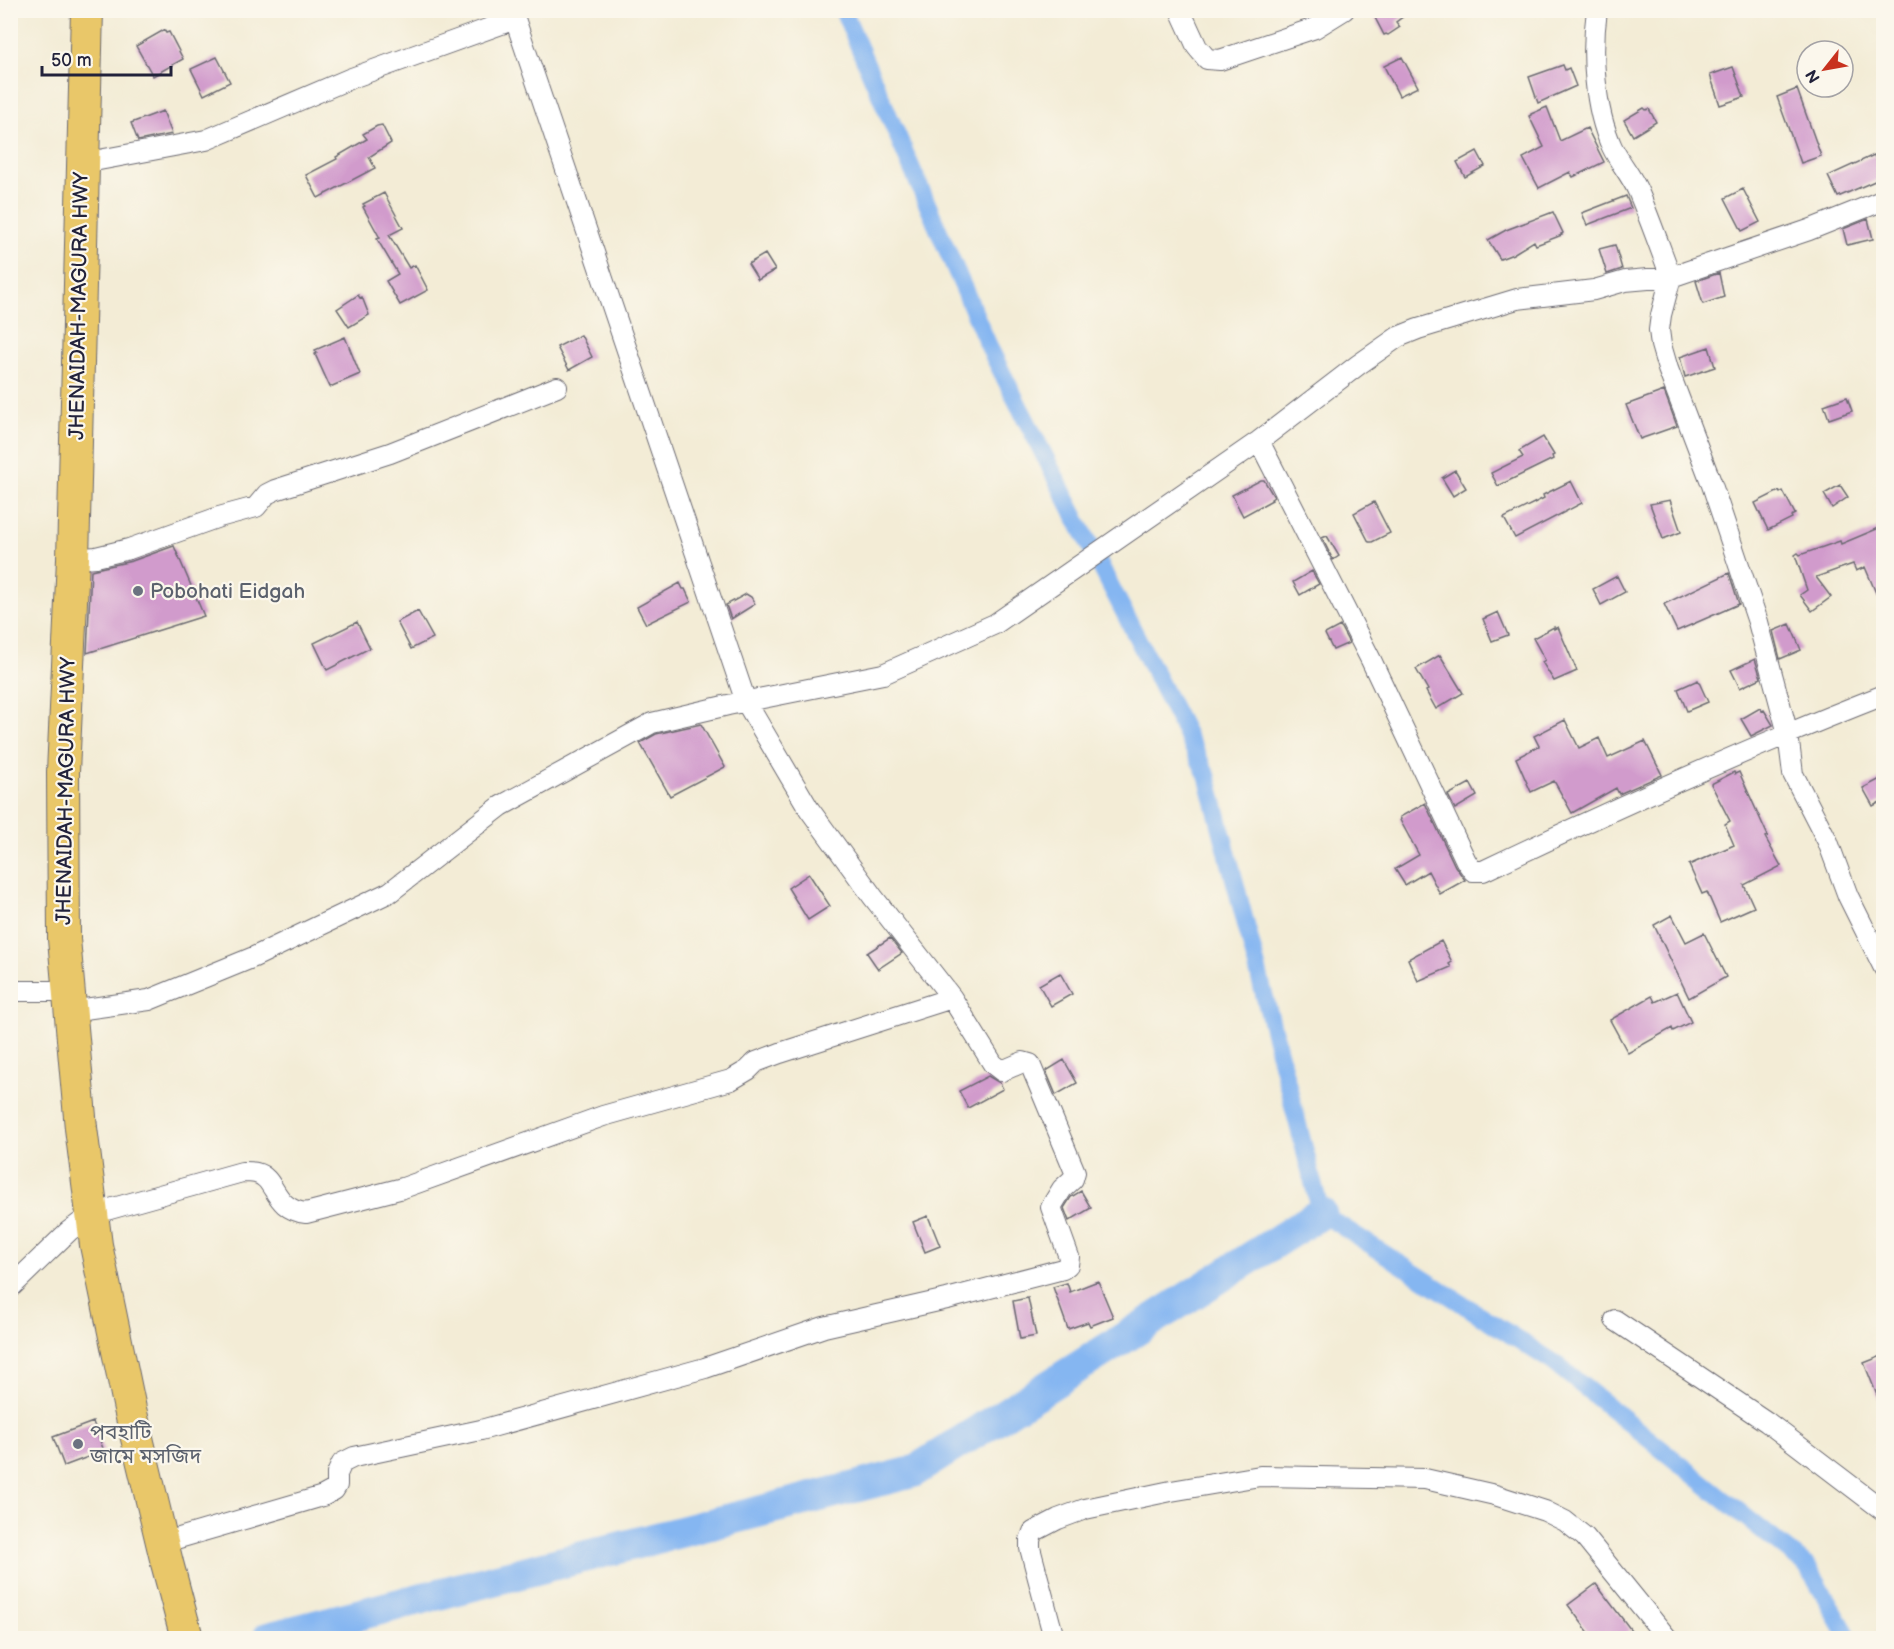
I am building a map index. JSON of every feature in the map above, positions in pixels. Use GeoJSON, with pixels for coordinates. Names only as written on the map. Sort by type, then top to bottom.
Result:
{"type":"FeatureCollection","features":[{"type":"Feature","properties":{"kind":"highway","name":"JHENAIDAH-MAGURA HWY"},"geometry":{"type":"LineString","coordinates":[[87,10],[72,559],[63,772],[64,939],[81,1128],[96,1245],[130,1408],[164,1553],[187,1638]]}},
{"type":"Feature","properties":{"kind":"street"},"geometry":{"type":"LineString","coordinates":[[1180,10],[1197,47],[1207,59],[1220,60],[1315,28],[1344,10]]}},
{"type":"Feature","properties":{"kind":"street"},"geometry":{"type":"LineString","coordinates":[[1597,10],[1594,28],[1595,73],[1603,120],[1612,147],[1636,188],[1671,277],[1659,330],[1668,369],[1711,482],[1758,622],[1788,734],[1793,774],[1828,842],[1848,896],[1884,968]]}},
{"type":"Feature","properties":{"kind":"street"},"geometry":{"type":"LineString","coordinates":[[83,163],[206,140],[349,79],[513,15],[746,702],[809,809],[951,998],[997,1069],[1002,1071],[1023,1062],[1029,1064],[1075,1172],[1073,1179],[1062,1189],[1051,1207],[1069,1257],[1068,1264],[1063,1269],[824,1327],[705,1368],[481,1430],[354,1457],[342,1463],[337,1474],[337,1485],[334,1490],[323,1496],[164,1553]]}},
{"type":"Feature","properties":{"kind":"street"},"geometry":{"type":"LineString","coordinates":[[10,991],[70,1001],[149,1000],[255,957],[390,892],[501,806],[652,723],[882,675],[995,624],[1259,441],[1398,337],[1517,299],[1594,290],[1625,281],[1671,277],[1809,230],[1884,200]]}},
{"type":"Feature","properties":{"kind":"street"},"geometry":{"type":"LineString","coordinates":[[72,559],[96,557],[129,549],[256,507],[267,494],[275,490],[390,453],[557,387]]}},
{"type":"Feature","properties":{"kind":"street"},"geometry":{"type":"LineString","coordinates":[[1259,441],[1360,640],[1466,861],[1473,871],[1483,871],[1597,816],[1884,695]]}},
{"type":"Feature","properties":{"kind":"street"},"geometry":{"type":"LineString","coordinates":[[10,1288],[69,1231],[92,1214],[242,1172],[258,1173],[268,1182],[284,1206],[294,1212],[306,1214],[403,1188],[603,1116],[731,1080],[748,1071],[756,1062],[780,1053],[951,998]]}},
{"type":"Feature","properties":{"kind":"street"},"geometry":{"type":"LineString","coordinates":[[1616,1320],[1767,1422],[1884,1511]]}},
{"type":"Feature","properties":{"kind":"street"},"geometry":{"type":"LineString","coordinates":[[1054,1638],[1030,1548],[1033,1532],[1085,1509],[1260,1476],[1425,1479],[1494,1495],[1545,1511],[1565,1521],[1585,1537],[1667,1638]]}},
{"type":"Feature","properties":{"kind":"building"},"geometry":{"type":"Polygon","coordinates":[[[1371,10],[1412,10],[1396,22],[1400,27],[1384,35],[1371,10]]]}},
{"type":"Feature","properties":{"kind":"building"},"geometry":{"type":"Polygon","coordinates":[[[164,30],[166,33],[169,32],[183,59],[153,76],[136,46],[164,30]]]}},
{"type":"Feature","properties":{"kind":"building"},"geometry":{"type":"Polygon","coordinates":[[[217,57],[230,82],[204,95],[191,69],[217,57]]]}},
{"type":"Feature","properties":{"kind":"building"},"geometry":{"type":"Polygon","coordinates":[[[1402,57],[1418,87],[1399,96],[1384,66],[1402,57]]]}},
{"type":"Feature","properties":{"kind":"building"},"geometry":{"type":"Polygon","coordinates":[[[1563,65],[1565,70],[1569,68],[1576,86],[1538,103],[1529,77],[1563,65]]]}},
{"type":"Feature","properties":{"kind":"building"},"geometry":{"type":"Polygon","coordinates":[[[1733,67],[1744,97],[1720,105],[1710,75],[1733,67]]]}},
{"type":"Feature","properties":{"kind":"building"},"geometry":{"type":"Polygon","coordinates":[[[1795,90],[1795,99],[1801,99],[1821,156],[1801,163],[1777,97],[1795,90]]]}},
{"type":"Feature","properties":{"kind":"building"},"geometry":{"type":"Polygon","coordinates":[[[1547,107],[1560,141],[1587,128],[1604,162],[1573,177],[1570,172],[1539,188],[1523,158],[1544,147],[1529,116],[1547,107]]]}},
{"type":"Feature","properties":{"kind":"building"},"geometry":{"type":"Polygon","coordinates":[[[1644,108],[1649,109],[1656,122],[1633,136],[1624,120],[1644,108]]]}},
{"type":"Feature","properties":{"kind":"building"},"geometry":{"type":"Polygon","coordinates":[[[163,111],[172,134],[138,141],[131,123],[163,111]]]}},
{"type":"Feature","properties":{"kind":"building"},"geometry":{"type":"Polygon","coordinates":[[[382,125],[391,143],[369,157],[375,168],[318,198],[306,175],[337,159],[336,157],[367,139],[363,134],[382,125]]]}},
{"type":"Feature","properties":{"kind":"building"},"geometry":{"type":"Polygon","coordinates":[[[1477,151],[1485,166],[1465,177],[1457,162],[1477,151]]]}},
{"type":"Feature","properties":{"kind":"building"},"geometry":{"type":"Polygon","coordinates":[[[1874,155],[1884,177],[1838,197],[1828,176],[1874,155]]]}},
{"type":"Feature","properties":{"kind":"building"},"geometry":{"type":"Polygon","coordinates":[[[1743,189],[1760,222],[1742,231],[1725,198],[1743,189]]]}},
{"type":"Feature","properties":{"kind":"building"},"geometry":{"type":"Polygon","coordinates":[[[384,193],[403,228],[389,235],[409,268],[415,265],[428,290],[400,305],[386,281],[398,274],[377,239],[380,238],[363,207],[365,206],[363,204],[384,193]]]}},
{"type":"Feature","properties":{"kind":"building"},"geometry":{"type":"Polygon","coordinates":[[[1626,196],[1631,208],[1587,225],[1582,213],[1626,196]]]}},
{"type":"Feature","properties":{"kind":"building"},"geometry":{"type":"Polygon","coordinates":[[[1553,212],[1562,235],[1536,245],[1534,241],[1500,259],[1488,240],[1506,230],[1553,212]]]}},
{"type":"Feature","properties":{"kind":"building"},"geometry":{"type":"Polygon","coordinates":[[[1868,219],[1873,239],[1847,245],[1843,229],[1868,219]]]}},
{"type":"Feature","properties":{"kind":"building"},"geometry":{"type":"Polygon","coordinates":[[[1615,245],[1622,269],[1607,274],[1599,249],[1615,245]]]}},
{"type":"Feature","properties":{"kind":"building"},"geometry":{"type":"Polygon","coordinates":[[[765,254],[775,270],[758,280],[748,264],[765,254]]]}},
{"type":"Feature","properties":{"kind":"building"},"geometry":{"type":"Polygon","coordinates":[[[1719,273],[1724,297],[1703,304],[1696,281],[1719,273]]]}},
{"type":"Feature","properties":{"kind":"building"},"geometry":{"type":"Polygon","coordinates":[[[358,295],[362,297],[369,315],[349,327],[337,309],[358,295]]]}},
{"type":"Feature","properties":{"kind":"building"},"geometry":{"type":"Polygon","coordinates":[[[581,335],[592,357],[569,370],[557,347],[581,335]]]}},
{"type":"Feature","properties":{"kind":"building"},"geometry":{"type":"Polygon","coordinates":[[[345,337],[360,374],[330,387],[315,350],[345,337]]]}},
{"type":"Feature","properties":{"kind":"building"},"geometry":{"type":"Polygon","coordinates":[[[1709,347],[1715,367],[1685,377],[1680,357],[1709,347]]]}},
{"type":"Feature","properties":{"kind":"building"},"geometry":{"type":"Polygon","coordinates":[[[1664,391],[1677,426],[1640,439],[1626,405],[1664,391]]]}},
{"type":"Feature","properties":{"kind":"building"},"geometry":{"type":"Polygon","coordinates":[[[1847,397],[1852,411],[1829,419],[1824,405],[1847,397]]]}},
{"type":"Feature","properties":{"kind":"building"},"geometry":{"type":"Polygon","coordinates":[[[1543,437],[1554,455],[1553,459],[1498,486],[1491,473],[1523,457],[1519,451],[1543,437]]]}},
{"type":"Feature","properties":{"kind":"building"},"geometry":{"type":"Polygon","coordinates":[[[1455,470],[1466,488],[1453,496],[1442,478],[1455,470]]]}},
{"type":"Feature","properties":{"kind":"building"},"geometry":{"type":"Polygon","coordinates":[[[1264,480],[1274,497],[1243,516],[1232,495],[1264,480]]]}},
{"type":"Feature","properties":{"kind":"building"},"geometry":{"type":"Polygon","coordinates":[[[1571,481],[1582,503],[1515,538],[1504,518],[1544,498],[1543,495],[1571,481]]]}},
{"type":"Feature","properties":{"kind":"building"},"geometry":{"type":"Polygon","coordinates":[[[1840,485],[1848,497],[1832,508],[1824,494],[1840,485]]]}},
{"type":"Feature","properties":{"kind":"building"},"geometry":{"type":"Polygon","coordinates":[[[1779,491],[1780,493],[1783,491],[1795,514],[1791,516],[1792,518],[1768,530],[1755,503],[1779,491]]]}},
{"type":"Feature","properties":{"kind":"building"},"geometry":{"type":"Polygon","coordinates":[[[1670,500],[1681,532],[1663,539],[1650,504],[1670,500]]]}},
{"type":"Feature","properties":{"kind":"building"},"geometry":{"type":"Polygon","coordinates":[[[1374,502],[1390,533],[1369,542],[1354,513],[1374,502]]]}},
{"type":"Feature","properties":{"kind":"building"},"geometry":{"type":"Polygon","coordinates":[[[1884,526],[1884,612],[1865,567],[1856,571],[1853,564],[1816,577],[1831,597],[1812,611],[1800,595],[1807,590],[1795,555],[1840,541],[1841,544],[1884,526]]]}},
{"type":"Feature","properties":{"kind":"building"},"geometry":{"type":"Polygon","coordinates":[[[1327,536],[1339,556],[1333,560],[1322,538],[1327,536]]]}},
{"type":"Feature","properties":{"kind":"building","name":"Pobohati Eidgah"},"geometry":{"type":"Polygon","coordinates":[[[174,546],[204,616],[87,653],[91,570],[132,561],[174,546]]]}},
{"type":"Feature","properties":{"kind":"building"},"geometry":{"type":"Polygon","coordinates":[[[1312,571],[1319,584],[1300,595],[1293,582],[1312,571]]]}},
{"type":"Feature","properties":{"kind":"building"},"geometry":{"type":"Polygon","coordinates":[[[1729,573],[1739,604],[1677,631],[1664,604],[1729,573]]]}},
{"type":"Feature","properties":{"kind":"building"},"geometry":{"type":"Polygon","coordinates":[[[1617,576],[1625,592],[1601,605],[1593,589],[1617,576]]]}},
{"type":"Feature","properties":{"kind":"building"},"geometry":{"type":"Polygon","coordinates":[[[680,583],[691,602],[646,624],[637,607],[680,583]]]}},
{"type":"Feature","properties":{"kind":"building"},"geometry":{"type":"Polygon","coordinates":[[[746,594],[755,604],[731,619],[726,605],[746,594]]]}},
{"type":"Feature","properties":{"kind":"building"},"geometry":{"type":"Polygon","coordinates":[[[418,611],[433,638],[411,649],[397,622],[418,611]]]}},
{"type":"Feature","properties":{"kind":"building"},"geometry":{"type":"Polygon","coordinates":[[[1498,612],[1508,635],[1492,641],[1483,619],[1498,612]]]}},
{"type":"Feature","properties":{"kind":"building"},"geometry":{"type":"Polygon","coordinates":[[[357,622],[370,648],[327,670],[314,643],[357,622]]]}},
{"type":"Feature","properties":{"kind":"building"},"geometry":{"type":"Polygon","coordinates":[[[1790,624],[1801,650],[1780,659],[1773,631],[1790,624]]]}},
{"type":"Feature","properties":{"kind":"building"},"geometry":{"type":"Polygon","coordinates":[[[1340,626],[1349,643],[1333,650],[1325,634],[1340,626]]]}},
{"type":"Feature","properties":{"kind":"building"},"geometry":{"type":"Polygon","coordinates":[[[1554,627],[1554,629],[1558,627],[1577,671],[1554,681],[1542,662],[1545,660],[1533,638],[1554,627]]]}},
{"type":"Feature","properties":{"kind":"building"},"geometry":{"type":"Polygon","coordinates":[[[1440,655],[1463,693],[1436,709],[1416,669],[1440,655]]]}},
{"type":"Feature","properties":{"kind":"building"},"geometry":{"type":"Polygon","coordinates":[[[1755,659],[1761,678],[1740,688],[1731,670],[1755,659]]]}},
{"type":"Feature","properties":{"kind":"building"},"geometry":{"type":"Polygon","coordinates":[[[1698,680],[1708,702],[1687,711],[1678,689],[1698,680]]]}},
{"type":"Feature","properties":{"kind":"building"},"geometry":{"type":"Polygon","coordinates":[[[1760,708],[1764,710],[1773,725],[1751,736],[1741,719],[1760,708]]]}},
{"type":"Feature","properties":{"kind":"building"},"geometry":{"type":"Polygon","coordinates":[[[1565,720],[1579,748],[1599,738],[1608,758],[1645,741],[1662,775],[1619,794],[1616,788],[1572,813],[1554,781],[1531,792],[1516,758],[1539,746],[1534,736],[1565,720]]]}},
{"type":"Feature","properties":{"kind":"building"},"geometry":{"type":"Polygon","coordinates":[[[701,724],[725,767],[670,796],[640,743],[656,734],[701,724]]]}},
{"type":"Feature","properties":{"kind":"building"},"geometry":{"type":"Polygon","coordinates":[[[1734,772],[1735,774],[1739,772],[1768,836],[1765,837],[1781,866],[1744,885],[1754,907],[1720,922],[1707,892],[1702,894],[1689,865],[1734,845],[1725,824],[1730,821],[1711,784],[1734,772]]]}},
{"type":"Feature","properties":{"kind":"building"},"geometry":{"type":"Polygon","coordinates":[[[1884,777],[1884,800],[1873,806],[1863,788],[1884,777]]]}},
{"type":"Feature","properties":{"kind":"building"},"geometry":{"type":"Polygon","coordinates":[[[1470,783],[1477,796],[1455,809],[1448,795],[1470,783]]]}},
{"type":"Feature","properties":{"kind":"building"},"geometry":{"type":"Polygon","coordinates":[[[1425,803],[1455,866],[1465,880],[1440,894],[1428,871],[1405,885],[1395,869],[1419,855],[1400,817],[1425,803]]]}},
{"type":"Feature","properties":{"kind":"building"},"geometry":{"type":"Polygon","coordinates":[[[809,874],[830,906],[808,920],[788,888],[809,874]]]}},
{"type":"Feature","properties":{"kind":"building"},"geometry":{"type":"Polygon","coordinates":[[[1672,915],[1686,942],[1704,933],[1726,977],[1689,998],[1654,925],[1672,915]]]}},
{"type":"Feature","properties":{"kind":"building"},"geometry":{"type":"Polygon","coordinates":[[[890,938],[902,953],[878,969],[867,953],[890,938]]]}},
{"type":"Feature","properties":{"kind":"building"},"geometry":{"type":"Polygon","coordinates":[[[1441,941],[1452,962],[1449,964],[1451,967],[1418,981],[1408,959],[1441,941]]]}},
{"type":"Feature","properties":{"kind":"building"},"geometry":{"type":"Polygon","coordinates":[[[1060,973],[1072,994],[1051,1006],[1039,985],[1060,973]]]}},
{"type":"Feature","properties":{"kind":"building"},"geometry":{"type":"Polygon","coordinates":[[[1677,992],[1691,1022],[1673,1031],[1672,1028],[1628,1053],[1610,1020],[1652,996],[1655,1002],[1677,992]]]}},
{"type":"Feature","properties":{"kind":"building"},"geometry":{"type":"Polygon","coordinates":[[[1064,1060],[1077,1083],[1056,1095],[1046,1071],[1064,1060]]]}},
{"type":"Feature","properties":{"kind":"building"},"geometry":{"type":"Polygon","coordinates":[[[988,1076],[1000,1083],[1003,1089],[968,1108],[959,1091],[988,1076]]]}},
{"type":"Feature","properties":{"kind":"building"},"geometry":{"type":"Polygon","coordinates":[[[1081,1191],[1091,1208],[1069,1221],[1064,1208],[1071,1197],[1081,1191]]]}},
{"type":"Feature","properties":{"kind":"building"},"geometry":{"type":"Polygon","coordinates":[[[928,1216],[940,1246],[925,1252],[913,1222],[928,1216]]]}},
{"type":"Feature","properties":{"kind":"building"},"geometry":{"type":"Polygon","coordinates":[[[1098,1281],[1113,1317],[1090,1326],[1088,1322],[1068,1329],[1053,1287],[1067,1283],[1070,1292],[1098,1281]]]}},
{"type":"Feature","properties":{"kind":"building"},"geometry":{"type":"Polygon","coordinates":[[[1028,1298],[1036,1336],[1020,1339],[1013,1301],[1028,1298]]]}},
{"type":"Feature","properties":{"kind":"building"},"geometry":{"type":"Polygon","coordinates":[[[1884,1355],[1884,1410],[1883,1410],[1864,1363],[1884,1355]]]}},
{"type":"Feature","properties":{"kind":"building","name":"পবহাটি জামে মসজিদ"},"geometry":{"type":"Polygon","coordinates":[[[93,1422],[104,1451],[64,1466],[53,1437],[93,1422]]]}},
{"type":"Feature","properties":{"kind":"building"},"geometry":{"type":"Polygon","coordinates":[[[1596,1584],[1631,1630],[1620,1638],[1593,1638],[1568,1605],[1596,1584]]]}},
{"type":"Feature","properties":{"kind":"waterway"},"geometry":{"type":"LineString","coordinates":[[843,10],[991,351],[1207,775],[1321,1213],[1553,1362],[1808,1567],[1849,1638]]}},
{"type":"Feature","properties":{"kind":"waterway"},"geometry":{"type":"LineString","coordinates":[[268,1638],[913,1472],[1321,1213]]}},
{"type":"Feature","properties":{"kind":"place","name":"Pobohati Eidgah"},"geometry":{"type":"Point","coordinates":[138,591]}},
{"type":"Feature","properties":{"kind":"place","name":"পবহাটি জামে মসজিদ"},"geometry":{"type":"Point","coordinates":[78,1444]}}]}
